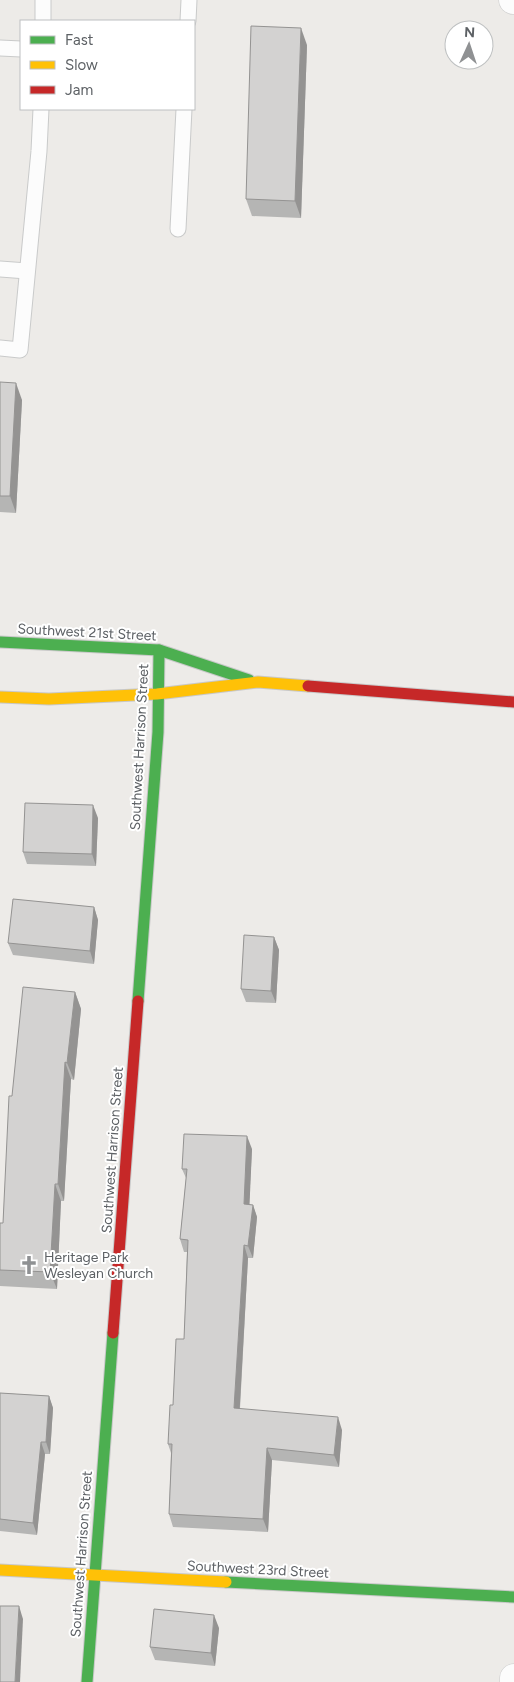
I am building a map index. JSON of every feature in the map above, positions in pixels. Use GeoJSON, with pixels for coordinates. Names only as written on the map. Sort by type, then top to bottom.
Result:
{"type":"FeatureCollection","features":[{"type":"Feature","properties":{"kind":"street","name":"Southwest 21st Street"},"geometry":{"type":"LineString","coordinates":[[0,642],[159,650],[258,682]]}},
{"type":"Feature","properties":{"kind":"street","name":"Southwest Harrison Street"},"geometry":{"type":"LineString","coordinates":[[87,1682],[158,732],[159,650]]}},
{"type":"Feature","properties":{"kind":"street","name":"Southwest 21st Street"},"geometry":{"type":"LineString","coordinates":[[0,697],[49,699],[158,694],[258,682],[514,702]]}},
{"type":"Feature","properties":{"kind":"street","name":"Southwest 23rd Street"},"geometry":{"type":"LineString","coordinates":[[0,1570],[514,1597]]}},
{"type":"Feature","properties":{"kind":"lane"},"geometry":{"type":"LineString","coordinates":[[43,0],[43,20]]}},
{"type":"Feature","properties":{"kind":"lane"},"geometry":{"type":"LineString","coordinates":[[188,20],[189,0]]}},
{"type":"Feature","properties":{"kind":"lane"},"geometry":{"type":"LineString","coordinates":[[0,48],[20,49]]}},
{"type":"Feature","properties":{"kind":"lane"},"geometry":{"type":"LineString","coordinates":[[0,348],[20,350],[39,151],[41,110]]}},
{"type":"Feature","properties":{"kind":"lane"},"geometry":{"type":"LineString","coordinates":[[178,229],[184,110]]}},
{"type":"Feature","properties":{"kind":"lane"},"geometry":{"type":"LineString","coordinates":[[0,269],[27,271]]}},
{"type":"Feature","properties":{"kind":"building"},"geometry":{"type":"Polygon","coordinates":[[[251,26],[301,28],[295,201],[246,199],[251,26]]]}},
{"type":"Feature","properties":{"kind":"building"},"geometry":{"type":"Polygon","coordinates":[[[0,382],[16,383],[10,496],[0,496],[0,382]]]}},
{"type":"Feature","properties":{"kind":"building"},"geometry":{"type":"Polygon","coordinates":[[[25,803],[93,805],[92,854],[23,852],[25,803]]]}},
{"type":"Feature","properties":{"kind":"building"},"geometry":{"type":"Polygon","coordinates":[[[13,899],[94,907],[90,951],[8,943],[13,899]]]}},
{"type":"Feature","properties":{"kind":"building"},"geometry":{"type":"Polygon","coordinates":[[[244,935],[274,937],[271,991],[241,989],[244,935]]]}},
{"type":"Feature","properties":{"kind":"building"},"geometry":{"type":"Polygon","coordinates":[[[23,987],[75,992],[67,1063],[65,1062],[58,1184],[55,1184],[50,1272],[0,1270],[0,1223],[3,1223],[9,1096],[12,1096],[23,987]]]}},
{"type":"Feature","properties":{"kind":"building"},"geometry":{"type":"Polygon","coordinates":[[[184,1134],[247,1136],[244,1204],[253,1205],[248,1246],[244,1245],[234,1408],[338,1417],[334,1455],[267,1448],[263,1519],[169,1514],[172,1444],[168,1444],[170,1405],[173,1405],[176,1339],[184,1339],[188,1240],[180,1239],[187,1169],[182,1169],[184,1134]]]}},
{"type":"Feature","properties":{"kind":"building"},"geometry":{"type":"Polygon","coordinates":[[[0,1393],[49,1396],[46,1442],[41,1442],[33,1523],[0,1519],[0,1393]]]}},
{"type":"Feature","properties":{"kind":"building"},"geometry":{"type":"Polygon","coordinates":[[[0,1606],[19,1606],[15,1682],[0,1682],[0,1606]]]}},
{"type":"Feature","properties":{"kind":"building"},"geometry":{"type":"Polygon","coordinates":[[[154,1609],[214,1615],[211,1653],[150,1647],[154,1609]]]}},
{"type":"Feature","properties":{"kind":"traffic: fast"},"geometry":{"type":"LineString","coordinates":[[0,642],[159,650],[249,680]]}},
{"type":"Feature","properties":{"kind":"traffic: fast"},"geometry":{"type":"LineString","coordinates":[[138,1001],[158,732],[159,650]]}},
{"type":"Feature","properties":{"kind":"traffic: fast"},"geometry":{"type":"LineString","coordinates":[[87,1682],[113,1333]]}},
{"type":"Feature","properties":{"kind":"traffic: fast"},"geometry":{"type":"LineString","coordinates":[[226,1582],[514,1597]]}},
{"type":"Feature","properties":{"kind":"traffic: slow"},"geometry":{"type":"LineString","coordinates":[[0,697],[49,699],[157,694],[258,682],[308,686]]}},
{"type":"Feature","properties":{"kind":"traffic: slow"},"geometry":{"type":"LineString","coordinates":[[0,1570],[226,1582]]}},
{"type":"Feature","properties":{"kind":"traffic: jam"},"geometry":{"type":"LineString","coordinates":[[308,686],[514,702]]}},
{"type":"Feature","properties":{"kind":"traffic: jam"},"geometry":{"type":"LineString","coordinates":[[113,1333],[138,1001]]}},
{"type":"Feature","properties":{"kind":"place","name":"Heritage Park Wesleyan Church"},"geometry":{"type":"Point","coordinates":[29,1265]}}]}
